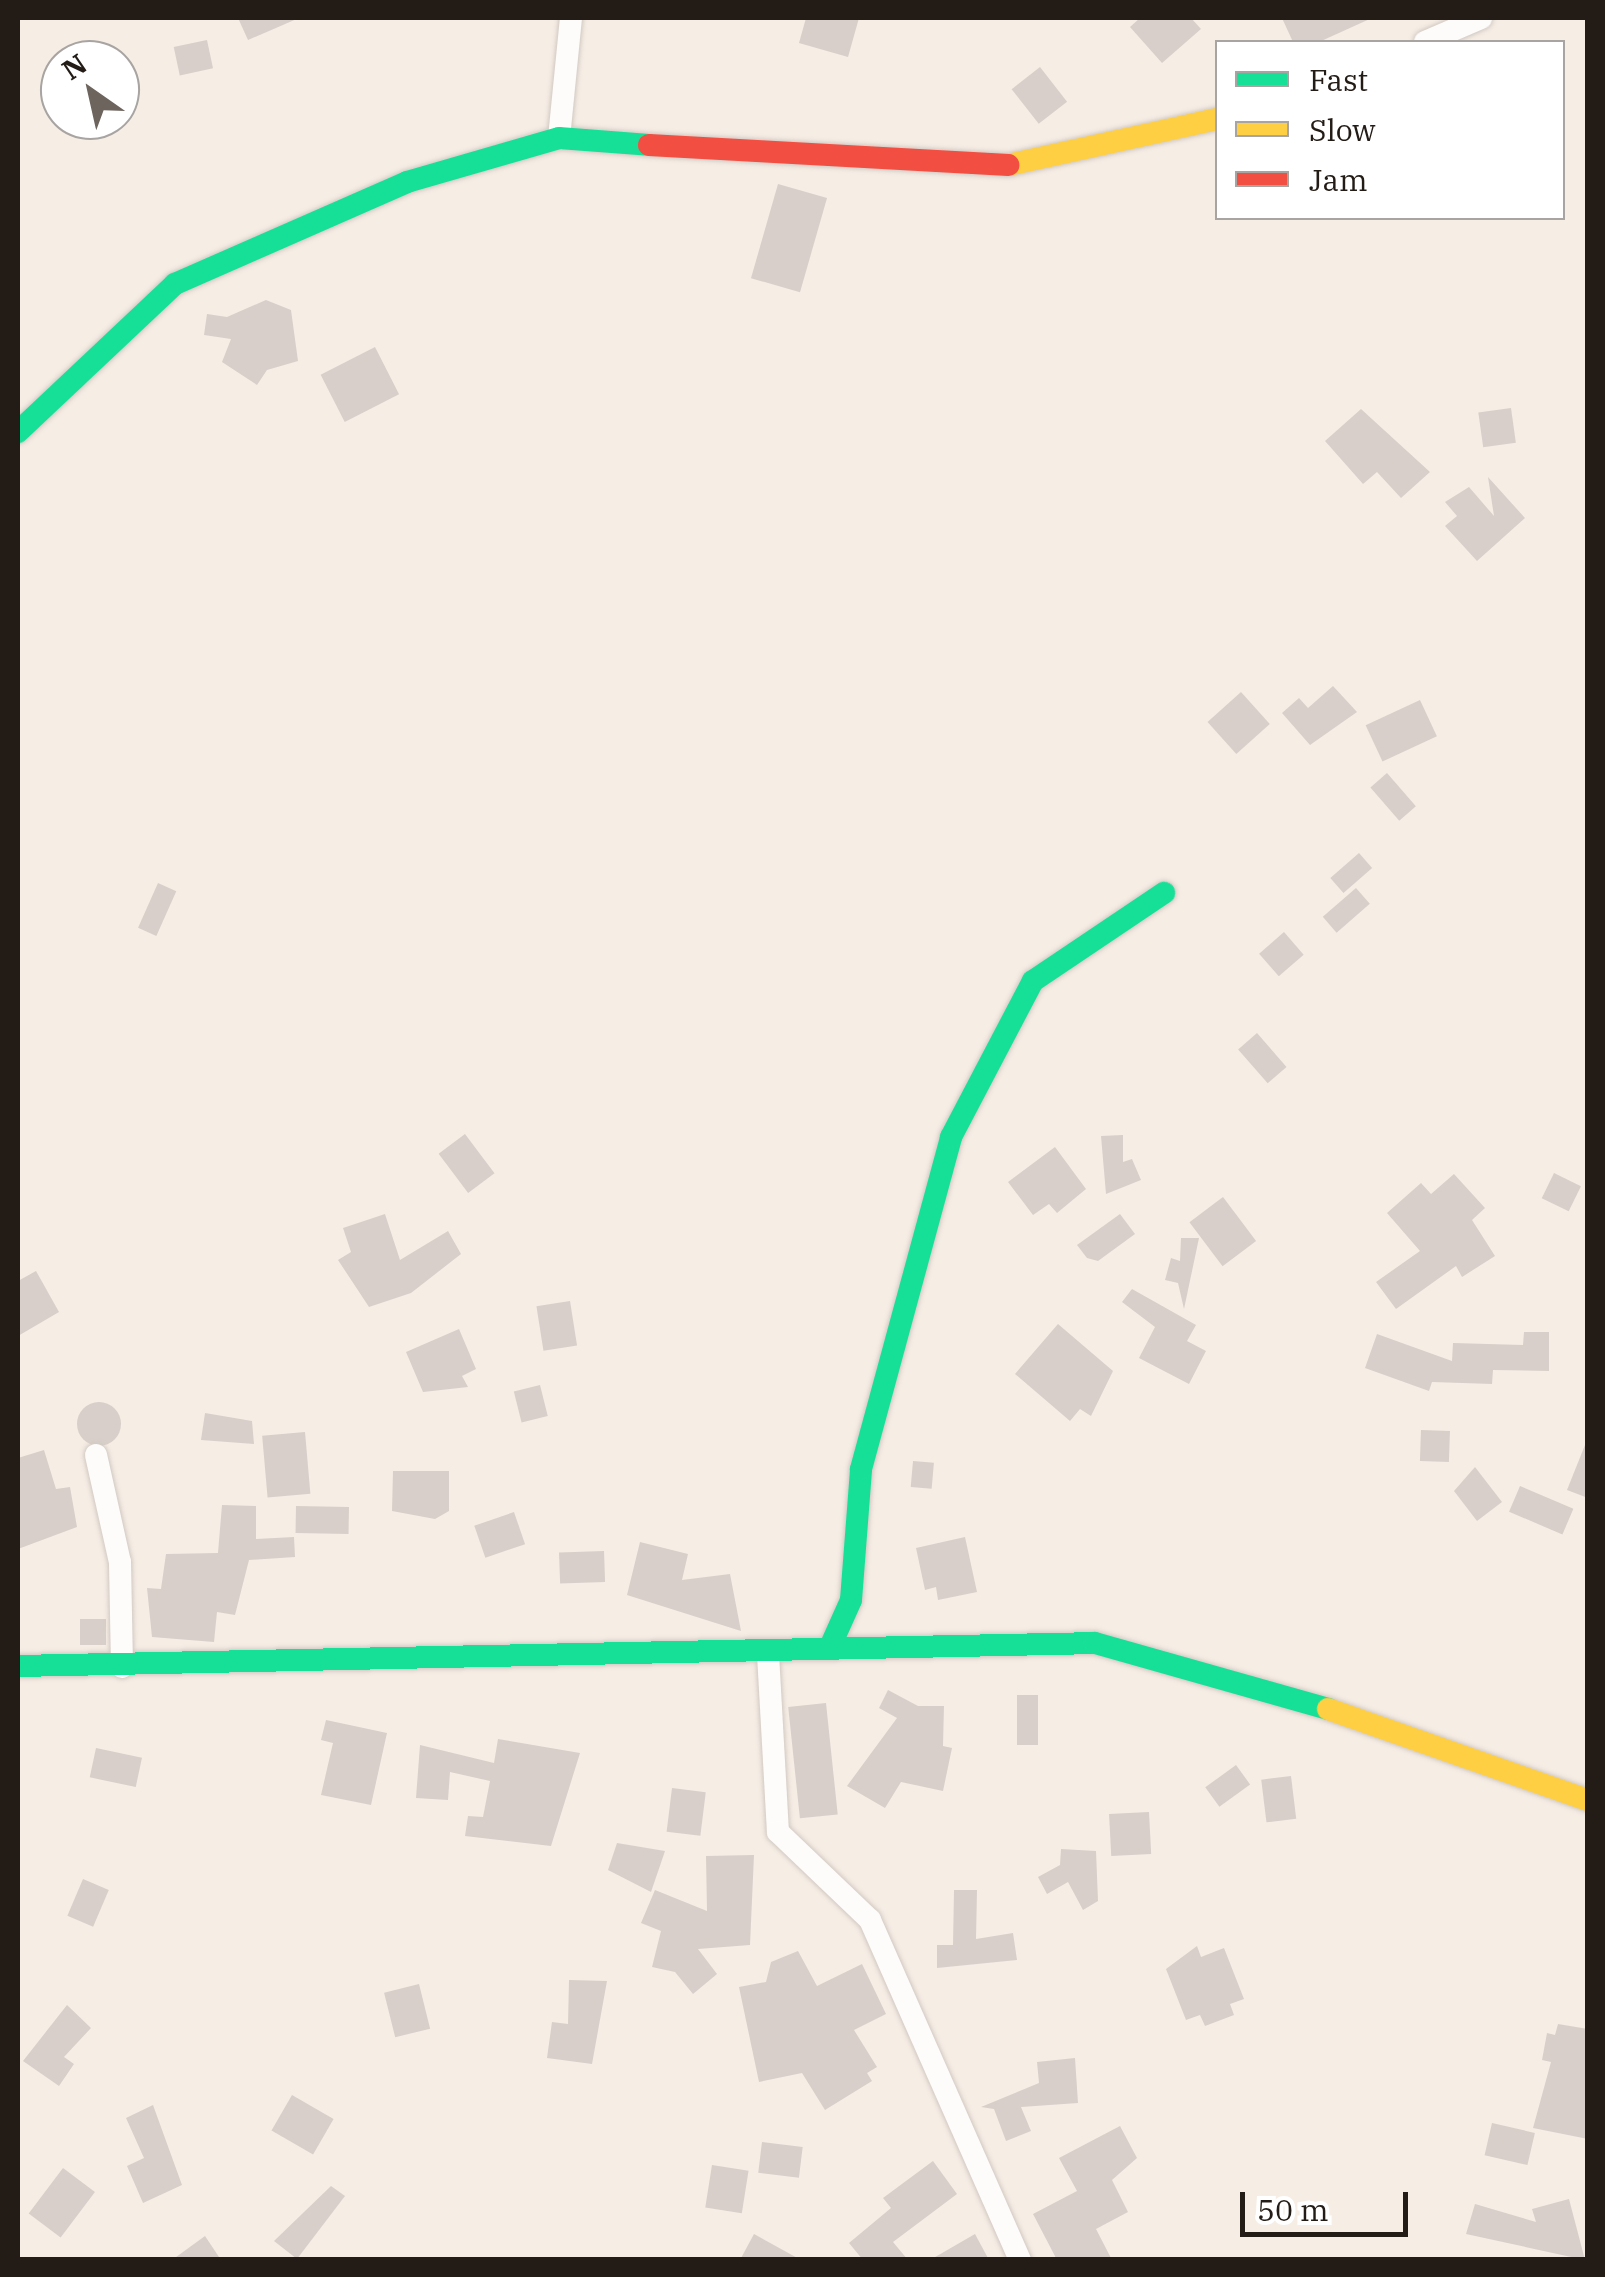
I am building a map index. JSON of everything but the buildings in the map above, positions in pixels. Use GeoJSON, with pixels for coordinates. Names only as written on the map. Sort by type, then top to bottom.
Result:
{"type":"FeatureCollection","features":[{"type":"Feature","properties":{"kind":"street"},"geometry":{"type":"LineString","coordinates":[[559,138],[572,18]]}},
{"type":"Feature","properties":{"kind":"street"},"geometry":{"type":"LineString","coordinates":[[1430,40],[1481,18]]}},
{"type":"Feature","properties":{"kind":"street"},"geometry":{"type":"LineString","coordinates":[[18,432],[175,284],[406,182],[559,138],[987,170],[1215,120]]}},
{"type":"Feature","properties":{"kind":"street"},"geometry":{"type":"LineString","coordinates":[[830,1647],[851,1600],[861,1469],[951,1138],[1032,980],[1164,893]]}},
{"type":"Feature","properties":{"kind":"street"},"geometry":{"type":"LineString","coordinates":[[96,1454],[120,1562],[122,1667]]}},
{"type":"Feature","properties":{"kind":"street"},"geometry":{"type":"LineString","coordinates":[[18,1666],[768,1654],[830,1647],[1095,1643],[1336,1711],[1588,1800]]}},
{"type":"Feature","properties":{"kind":"street"},"geometry":{"type":"LineString","coordinates":[[768,1654],[778,1832],[870,1920],[1020,2260]]}},
{"type":"Feature","properties":{"kind":"traffic: fast"},"geometry":{"type":"LineString","coordinates":[[18,432],[175,284],[407,182],[559,138],[649,145]]}},
{"type":"Feature","properties":{"kind":"traffic: fast"},"geometry":{"type":"LineString","coordinates":[[830,1647],[851,1600],[861,1469],[951,1137],[1033,981],[1164,893]]}},
{"type":"Feature","properties":{"kind":"traffic: fast"},"geometry":{"type":"LineString","coordinates":[[18,1666],[1095,1643],[1328,1709]]}},
{"type":"Feature","properties":{"kind":"traffic: slow"},"geometry":{"type":"LineString","coordinates":[[1008,165],[1215,120]]}},
{"type":"Feature","properties":{"kind":"traffic: slow"},"geometry":{"type":"LineString","coordinates":[[1328,1709],[1588,1800]]}},
{"type":"Feature","properties":{"kind":"traffic: jam"},"geometry":{"type":"LineString","coordinates":[[649,145],[1008,165]]}}]}
